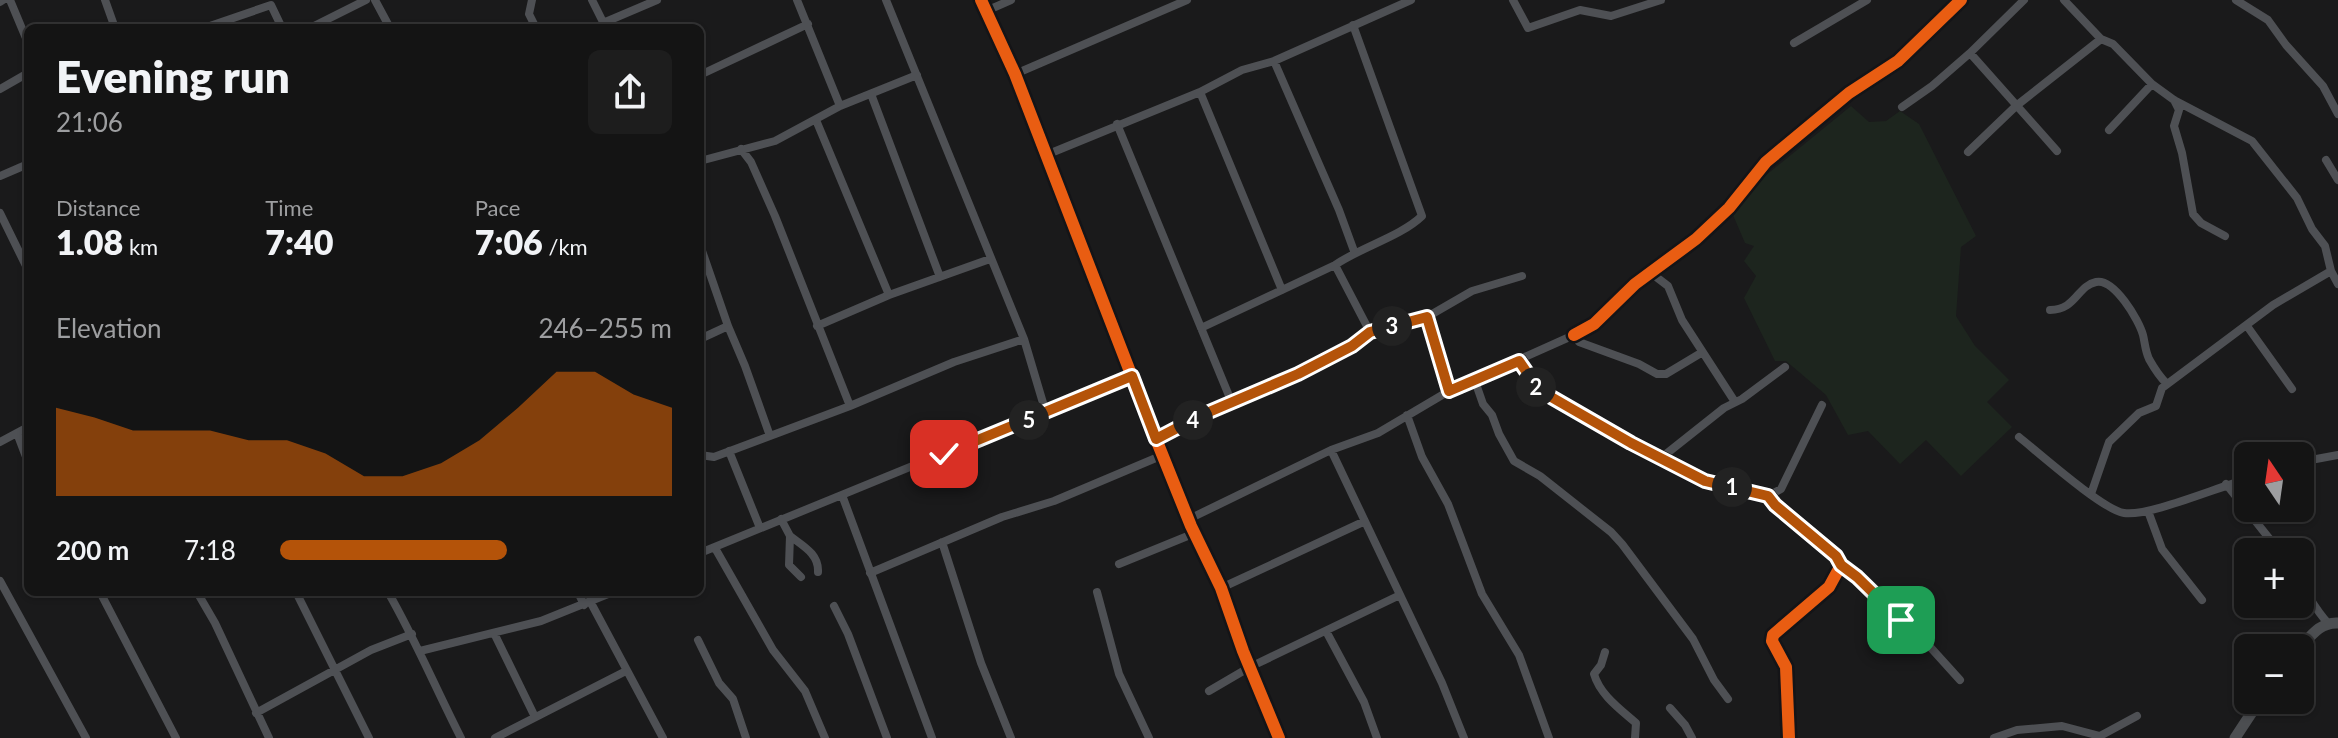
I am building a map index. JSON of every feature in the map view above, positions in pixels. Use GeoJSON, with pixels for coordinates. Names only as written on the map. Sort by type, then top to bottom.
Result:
{"type":"FeatureCollection","features":[{"type":"Feature","properties":{"kind":"street"},"geometry":{"type":"LineString","coordinates":[[10,0],[24,33]]}},
{"type":"Feature","properties":{"kind":"street"},"geometry":{"type":"LineString","coordinates":[[105,0],[114,24]]}},
{"type":"Feature","properties":{"kind":"street"},"geometry":{"type":"LineString","coordinates":[[318,24],[366,0]]}},
{"type":"Feature","properties":{"kind":"street"},"geometry":{"type":"LineString","coordinates":[[375,0],[388,24]]}},
{"type":"Feature","properties":{"kind":"street"},"geometry":{"type":"LineString","coordinates":[[532,0],[529,14],[534,24]]}},
{"type":"Feature","properties":{"kind":"street"},"geometry":{"type":"LineString","coordinates":[[592,0],[604,24]]}},
{"type":"Feature","properties":{"kind":"street"},"geometry":{"type":"LineString","coordinates":[[609,24],[657,0]]}},
{"type":"Feature","properties":{"kind":"street"},"geometry":{"type":"LineString","coordinates":[[797,0],[840,106]]}},
{"type":"Feature","properties":{"kind":"street"},"geometry":{"type":"LineString","coordinates":[[886,0],[1024,339],[1046,413]]}},
{"type":"Feature","properties":{"kind":"street"},"geometry":{"type":"LineString","coordinates":[[981,0],[1015,74],[1156,439],[1221,588],[1279,738]]}},
{"type":"Feature","properties":{"kind":"street"},"geometry":{"type":"LineString","coordinates":[[986,11],[1011,0]]}},
{"type":"Feature","properties":{"kind":"street"},"geometry":{"type":"LineString","coordinates":[[1015,74],[1187,0]]}},
{"type":"Feature","properties":{"kind":"street"},"geometry":{"type":"LineString","coordinates":[[1046,155],[1200,92],[1242,70],[1274,61],[1411,0]]}},
{"type":"Feature","properties":{"kind":"street"},"geometry":{"type":"LineString","coordinates":[[1513,0],[1528,28],[1580,10],[1611,16],[1661,0]]}},
{"type":"Feature","properties":{"kind":"street"},"geometry":{"type":"LineString","coordinates":[[1594,0],[1598,13]]}},
{"type":"Feature","properties":{"kind":"street"},"geometry":{"type":"LineString","coordinates":[[1794,43],[1867,0]]}},
{"type":"Feature","properties":{"kind":"street"},"geometry":{"type":"LineString","coordinates":[[1189,519],[1331,450],[1378,433],[1449,391],[1594,324],[1603,313],[1696,239],[1729,208],[1766,162],[1849,93],[1898,61],[1961,0]]}},
{"type":"Feature","properties":{"kind":"street"},"geometry":{"type":"LineString","coordinates":[[1902,107],[1970,53],[2024,0]]}},
{"type":"Feature","properties":{"kind":"street"},"geometry":{"type":"LineString","coordinates":[[2064,0],[2101,39],[2113,44],[2152,84],[2174,100],[2252,141],[2297,198],[2312,229],[2325,246],[2331,271],[2338,284]]}},
{"type":"Feature","properties":{"kind":"street"},"geometry":{"type":"LineString","coordinates":[[2236,0],[2268,20],[2323,86],[2338,114]]}},
{"type":"Feature","properties":{"kind":"street"},"geometry":{"type":"LineString","coordinates":[[216,24],[271,5],[280,24]]}},
{"type":"Feature","properties":{"kind":"street"},"geometry":{"type":"LineString","coordinates":[[704,73],[808,24]]}},
{"type":"Feature","properties":{"kind":"street"},"geometry":{"type":"LineString","coordinates":[[1201,328],[1335,265],[1354,251],[1410,226],[1422,216],[1353,25]]}},
{"type":"Feature","properties":{"kind":"street"},"geometry":{"type":"LineString","coordinates":[[1968,152],[2016,106],[2101,39]]}},
{"type":"Feature","properties":{"kind":"street"},"geometry":{"type":"LineString","coordinates":[[1970,53],[2057,151]]}},
{"type":"Feature","properties":{"kind":"street"},"geometry":{"type":"LineString","coordinates":[[1274,61],[1354,251]]}},
{"type":"Feature","properties":{"kind":"street"},"geometry":{"type":"LineString","coordinates":[[0,89],[24,75]]}},
{"type":"Feature","properties":{"kind":"street"},"geometry":{"type":"LineString","coordinates":[[704,160],[775,141],[840,106],[917,75]]}},
{"type":"Feature","properties":{"kind":"street"},"geometry":{"type":"LineString","coordinates":[[2109,130],[2152,84]]}},
{"type":"Feature","properties":{"kind":"street"},"geometry":{"type":"LineString","coordinates":[[1200,92],[1282,290]]}},
{"type":"Feature","properties":{"kind":"street"},"geometry":{"type":"LineString","coordinates":[[871,94],[940,277]]}},
{"type":"Feature","properties":{"kind":"street"},"geometry":{"type":"LineString","coordinates":[[2174,100],[2179,110],[2174,126],[2180,140],[2193,214],[2201,223],[2225,236]]}},
{"type":"Feature","properties":{"kind":"street"},"geometry":{"type":"LineString","coordinates":[[816,120],[889,295]]}},
{"type":"Feature","properties":{"kind":"street"},"geometry":{"type":"LineString","coordinates":[[1117,124],[1232,403]]}},
{"type":"Feature","properties":{"kind":"street"},"geometry":{"type":"LineString","coordinates":[[741,149],[765,191],[850,406]]}},
{"type":"Feature","properties":{"kind":"street"},"geometry":{"type":"LineString","coordinates":[[2326,160],[2338,180]]}},
{"type":"Feature","properties":{"kind":"street"},"geometry":{"type":"LineString","coordinates":[[0,176],[24,166]]}},
{"type":"Feature","properties":{"kind":"street"},"geometry":{"type":"LineString","coordinates":[[0,213],[24,262]]}},
{"type":"Feature","properties":{"kind":"street"},"geometry":{"type":"LineString","coordinates":[[817,326],[889,295],[990,259]]}},
{"type":"Feature","properties":{"kind":"street"},"geometry":{"type":"LineString","coordinates":[[704,260],[770,436]]}},
{"type":"Feature","properties":{"kind":"street"},"geometry":{"type":"LineString","coordinates":[[1335,265],[1370,332]]}},
{"type":"Feature","properties":{"kind":"street"},"geometry":{"type":"LineString","coordinates":[[2091,494],[2109,442],[2139,413],[2156,406],[2162,388],[2273,305],[2331,271]]}},
{"type":"Feature","properties":{"kind":"street"},"geometry":{"type":"LineString","coordinates":[[1651,273],[1668,286],[1682,320],[1701,353],[1735,402]]}},
{"type":"Feature","properties":{"kind":"street"},"geometry":{"type":"LineString","coordinates":[[1156,439],[1202,415],[1298,374],[1352,346],[1370,332],[1427,317],[1472,291],[1522,276]]}},
{"type":"Feature","properties":{"kind":"street"},"geometry":{"type":"LineString","coordinates":[[2050,310],[2068,306],[2092,283],[2100,281],[2110,285],[2133,316],[2142,333],[2148,357],[2167,384]]}},
{"type":"Feature","properties":{"kind":"street"},"geometry":{"type":"LineString","coordinates":[[1427,317],[1449,391]]}},
{"type":"Feature","properties":{"kind":"street"},"geometry":{"type":"LineString","coordinates":[[704,337],[728,326]]}},
{"type":"Feature","properties":{"kind":"street"},"geometry":{"type":"LineString","coordinates":[[2247,326],[2260,340],[2292,389]]}},
{"type":"Feature","properties":{"kind":"street"},"geometry":{"type":"LineString","coordinates":[[1574,335],[1579,342],[1639,364],[1657,374],[1666,374],[1701,353]]}},
{"type":"Feature","properties":{"kind":"street"},"geometry":{"type":"LineString","coordinates":[[704,456],[714,457],[850,406],[954,362],[1024,339]]}},
{"type":"Feature","properties":{"kind":"street"},"geometry":{"type":"LineString","coordinates":[[1519,361],[1539,390],[1560,405],[1705,481],[1768,496],[1922,638],[1960,680]]}},
{"type":"Feature","properties":{"kind":"street"},"geometry":{"type":"LineString","coordinates":[[1661,458],[1724,408],[1785,367]]}},
{"type":"Feature","properties":{"kind":"street"},"geometry":{"type":"LineString","coordinates":[[704,552],[1132,376]]}},
{"type":"Feature","properties":{"kind":"street"},"geometry":{"type":"LineString","coordinates":[[1475,381],[1483,404],[1492,415],[1514,461],[1540,476],[1617,538],[1693,639],[1714,680],[1728,699]]}},
{"type":"Feature","properties":{"kind":"street"},"geometry":{"type":"LineString","coordinates":[[1768,496],[1781,489],[1822,405]]}},
{"type":"Feature","properties":{"kind":"street"},"geometry":{"type":"LineString","coordinates":[[1407,415],[1422,457],[1448,504],[1482,594],[1519,655],[1549,738]]}},
{"type":"Feature","properties":{"kind":"street"},"geometry":{"type":"LineString","coordinates":[[0,442],[24,429]]}},
{"type":"Feature","properties":{"kind":"street"},"geometry":{"type":"LineString","coordinates":[[17,433],[24,451]]}},
{"type":"Feature","properties":{"kind":"street"},"geometry":{"type":"LineString","coordinates":[[2019,437],[2113,510],[2124,513],[2148,511],[2234,482]]}},
{"type":"Feature","properties":{"kind":"street"},"geometry":{"type":"LineString","coordinates":[[1331,450],[1442,683],[1464,738]]}},
{"type":"Feature","properties":{"kind":"street"},"geometry":{"type":"LineString","coordinates":[[729,451],[760,528]]}},
{"type":"Feature","properties":{"kind":"street"},"geometry":{"type":"LineString","coordinates":[[870,573],[1002,517],[1054,501],[1163,455]]}},
{"type":"Feature","properties":{"kind":"street"},"geometry":{"type":"LineString","coordinates":[[2314,458],[2328,459],[2338,455]]}},
{"type":"Feature","properties":{"kind":"street"},"geometry":{"type":"LineString","coordinates":[[2226,484],[2269,538]]}},
{"type":"Feature","properties":{"kind":"street"},"geometry":{"type":"LineString","coordinates":[[842,495],[932,738]]}},
{"type":"Feature","properties":{"kind":"street"},"geometry":{"type":"LineString","coordinates":[[2148,511],[2162,549],[2202,600]]}},
{"type":"Feature","properties":{"kind":"street"},"geometry":{"type":"LineString","coordinates":[[781,519],[790,536],[813,554],[819,563],[818,572]]}},
{"type":"Feature","properties":{"kind":"street"},"geometry":{"type":"LineString","coordinates":[[1221,588],[1363,522]]}},
{"type":"Feature","properties":{"kind":"street"},"geometry":{"type":"LineString","coordinates":[[1119,564],[1195,533]]}},
{"type":"Feature","properties":{"kind":"street"},"geometry":{"type":"LineString","coordinates":[[790,536],[789,565],[801,577]]}},
{"type":"Feature","properties":{"kind":"street"},"geometry":{"type":"LineString","coordinates":[[942,542],[981,663],[1011,738]]}},
{"type":"Feature","properties":{"kind":"street"},"geometry":{"type":"LineString","coordinates":[[715,548],[773,650],[805,691],[825,738]]}},
{"type":"Feature","properties":{"kind":"street"},"geometry":{"type":"LineString","coordinates":[[1789,738],[1786,667],[1772,641],[1773,635],[1829,587],[1841,565]]}},
{"type":"Feature","properties":{"kind":"street"},"geometry":{"type":"LineString","coordinates":[[0,581],[86,738]]}},
{"type":"Feature","properties":{"kind":"street"},"geometry":{"type":"LineString","coordinates":[[1097,592],[1119,674],[1149,738]]}},
{"type":"Feature","properties":{"kind":"street"},"geometry":{"type":"LineString","coordinates":[[1209,691],[1250,667],[1400,595]]}},
{"type":"Feature","properties":{"kind":"street"},"geometry":{"type":"LineString","coordinates":[[102,596],[176,738]]}},
{"type":"Feature","properties":{"kind":"street"},"geometry":{"type":"LineString","coordinates":[[199,596],[222,636],[269,738]]}},
{"type":"Feature","properties":{"kind":"street"},"geometry":{"type":"LineString","coordinates":[[298,596],[369,738]]}},
{"type":"Feature","properties":{"kind":"street"},"geometry":{"type":"LineString","coordinates":[[390,596],[412,634],[425,668],[461,738]]}},
{"type":"Feature","properties":{"kind":"street"},"geometry":{"type":"LineString","coordinates":[[581,596],[663,738]]}},
{"type":"Feature","properties":{"kind":"street"},"geometry":{"type":"LineString","coordinates":[[420,651],[541,621],[605,596]]}},
{"type":"Feature","properties":{"kind":"street"},"geometry":{"type":"LineString","coordinates":[[2314,604],[2320,615],[2333,623]]}},
{"type":"Feature","properties":{"kind":"street"},"geometry":{"type":"LineString","coordinates":[[834,606],[848,634],[887,738]]}},
{"type":"Feature","properties":{"kind":"street"},"geometry":{"type":"LineString","coordinates":[[2313,634],[2333,623]]}},
{"type":"Feature","properties":{"kind":"street"},"geometry":{"type":"LineString","coordinates":[[1326,631],[1364,702],[1377,738]]}},
{"type":"Feature","properties":{"kind":"street"},"geometry":{"type":"LineString","coordinates":[[494,633],[535,717]]}},
{"type":"Feature","properties":{"kind":"street"},"geometry":{"type":"LineString","coordinates":[[256,713],[386,643],[412,634]]}},
{"type":"Feature","properties":{"kind":"street"},"geometry":{"type":"LineString","coordinates":[[698,640],[719,683],[733,699],[746,738]]}},
{"type":"Feature","properties":{"kind":"street"},"geometry":{"type":"LineString","coordinates":[[1605,652],[1594,674],[1597,684],[1636,723],[1635,738]]}},
{"type":"Feature","properties":{"kind":"street"},"geometry":{"type":"LineString","coordinates":[[495,738],[626,671]]}},
{"type":"Feature","properties":{"kind":"street"},"geometry":{"type":"LineString","coordinates":[[1670,708],[1692,738]]}},
{"type":"Feature","properties":{"kind":"street"},"geometry":{"type":"LineString","coordinates":[[2235,738],[2251,714]]}},
{"type":"Feature","properties":{"kind":"street"},"geometry":{"type":"LineString","coordinates":[[1994,738],[2017,730],[2062,726],[2100,736],[2137,716]]}},
{"type":"Feature","properties":{"kind":"shaded area"},"geometry":{"type":"Polygon","coordinates":[[[1851,106],[1869,122],[1886,121],[1900,111],[1919,124],[1976,236],[1961,247],[1956,316],[1975,346],[2009,380],[1987,402],[2012,427],[1961,476],[1926,440],[1900,464],[1868,431],[1848,435],[1826,395],[1786,361],[1775,361],[1744,298],[1756,276],[1744,261],[1754,246],[1745,243],[1733,215],[1754,185],[1851,106]]]}},
{"type":"Feature","properties":{"kind":"cycle path"},"geometry":{"type":"LineString","coordinates":[[981,0],[1015,74],[1156,439],[1191,526],[1221,588],[1279,738]]}},
{"type":"Feature","properties":{"kind":"cycle path"},"geometry":{"type":"LineString","coordinates":[[1574,335],[1594,324],[1635,284],[1696,239],[1729,208],[1766,162],[1849,93],[1898,61],[1961,0]]}},
{"type":"Feature","properties":{"kind":"cycle path"},"geometry":{"type":"LineString","coordinates":[[1519,361],[1539,390],[1631,443],[1705,481],[1768,496],[1836,556],[1841,565],[1829,587],[1773,635],[1772,641],[1786,667],[1789,738]]}},
{"type":"Feature","properties":{"kind":"route"},"geometry":{"type":"LineString","coordinates":[[944,454],[1132,376],[1156,439],[1202,415],[1298,374],[1352,346],[1370,332],[1427,317],[1449,391],[1519,361],[1539,390],[1560,405],[1705,481],[1768,496],[1836,556],[1841,565],[1901,620]]}}]}
